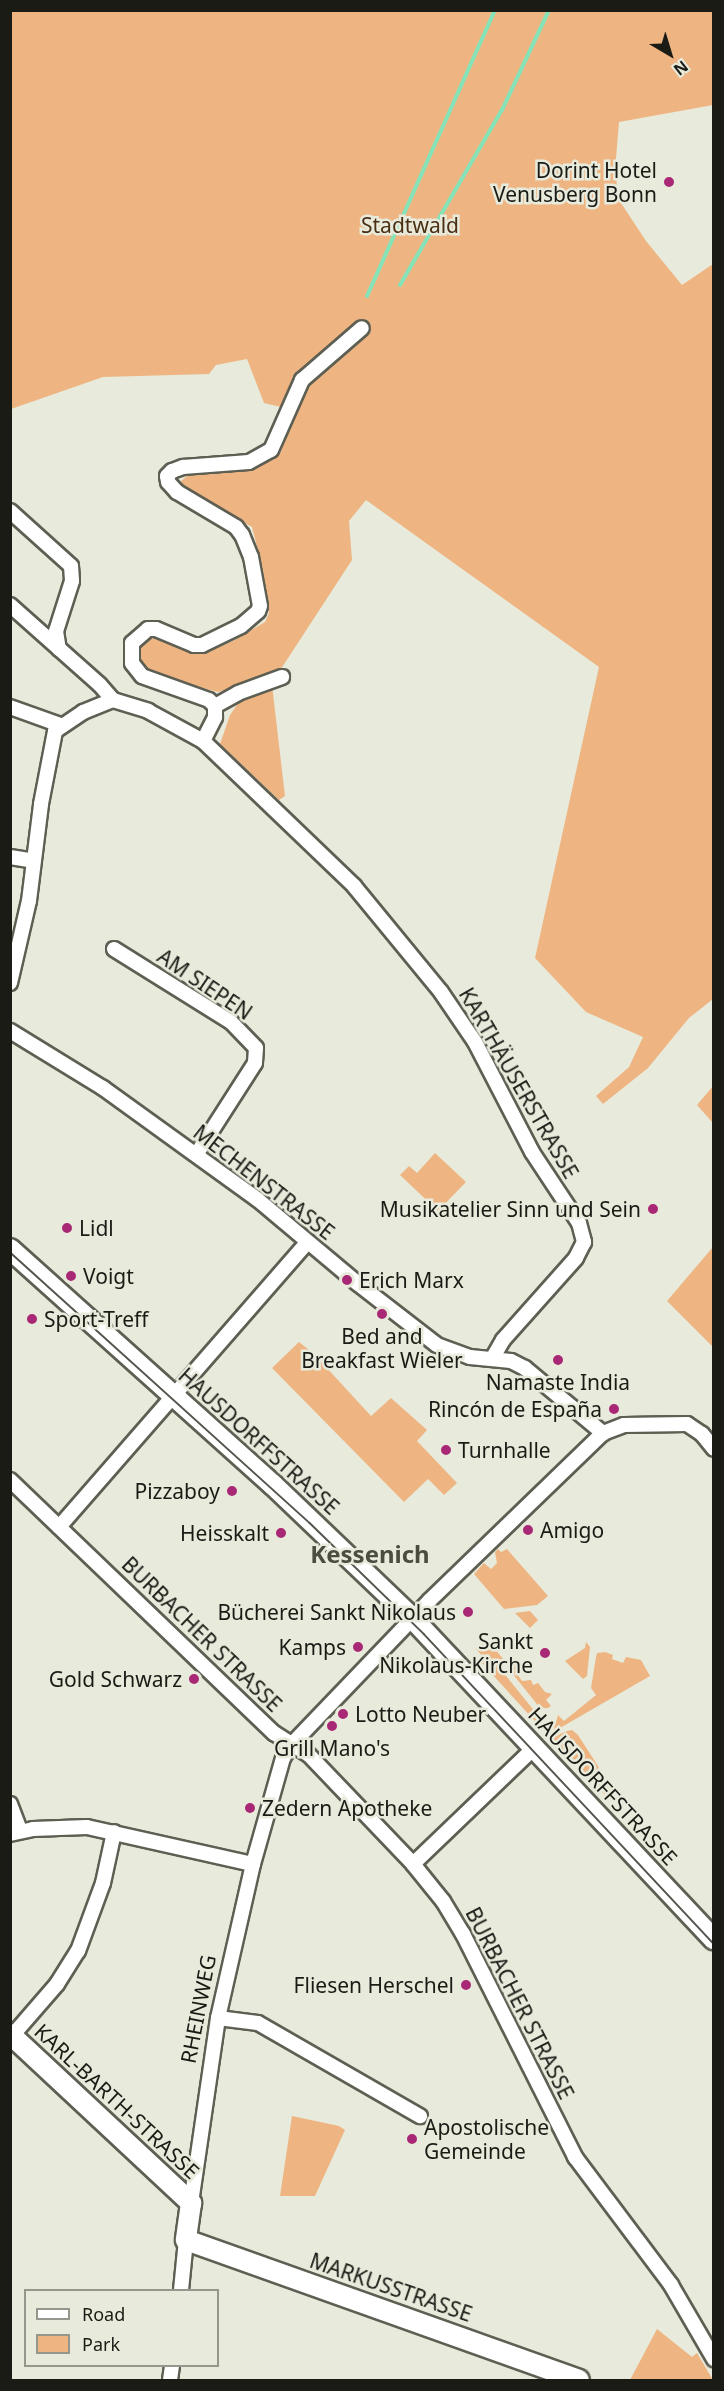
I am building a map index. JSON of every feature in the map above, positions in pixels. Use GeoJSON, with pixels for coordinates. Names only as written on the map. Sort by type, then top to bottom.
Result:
{"type":"FeatureCollection","features":[{"type":"Feature","properties":{"kind":"main road","name":"HAUSDORFFSTRASSE"},"geometry":{"type":"LineString","coordinates":[[10,1249],[306,1515],[412,1618],[714,1940]]}},
{"type":"Feature","properties":{"kind":"main road","name":"KARL-BARTH-STRASSE"},"geometry":{"type":"LineString","coordinates":[[11,2035],[191,2203]]}},
{"type":"Feature","properties":{"kind":"main road","name":"RHEINWEG"},"geometry":{"type":"LineString","coordinates":[[186,2240],[191,2203]]}},
{"type":"Feature","properties":{"kind":"main road","name":"MARKUSSTRASSE"},"geometry":{"type":"LineString","coordinates":[[186,2240],[579,2380]]}},
{"type":"Feature","properties":{"kind":"street"},"geometry":{"type":"LineString","coordinates":[[216,706],[208,700],[142,676],[132,663],[132,644],[148,629],[156,629],[194,645],[202,645],[241,626],[258,611],[260,606],[251,557],[242,535],[236,527],[177,492],[168,482],[167,476],[172,471],[183,467],[249,462],[271,450],[302,380],[362,328]]}},
{"type":"Feature","properties":{"kind":"street"},"geometry":{"type":"LineString","coordinates":[[10,511],[70,566],[72,581],[56,631],[59,649]]}},
{"type":"Feature","properties":{"kind":"street"},"geometry":{"type":"LineString","coordinates":[[10,605],[50,638],[113,700],[97,705],[60,725],[51,741],[29,901],[10,983]]}},
{"type":"Feature","properties":{"kind":"street"},"geometry":{"type":"LineString","coordinates":[[216,706],[238,693],[282,677]]}},
{"type":"Feature","properties":{"kind":"street","name":"KARTHÄUSERSTRASSE"},"geometry":{"type":"LineString","coordinates":[[113,700],[148,711],[203,741],[354,886],[441,992],[475,1042],[532,1152],[579,1223],[584,1242],[576,1258],[503,1340],[492,1359]]}},
{"type":"Feature","properties":{"kind":"street"},"geometry":{"type":"LineString","coordinates":[[203,741],[215,717],[216,706]]}},
{"type":"Feature","properties":{"kind":"street"},"geometry":{"type":"LineString","coordinates":[[10,707],[60,725]]}},
{"type":"Feature","properties":{"kind":"street"},"geometry":{"type":"LineString","coordinates":[[10,857],[34,861]]}},
{"type":"Feature","properties":{"kind":"street","name":"AM SIEPEN"},"geometry":{"type":"LineString","coordinates":[[114,949],[231,1022],[256,1048],[255,1063],[196,1155]]}},
{"type":"Feature","properties":{"kind":"street","name":"MECHENSTRASSE"},"geometry":{"type":"LineString","coordinates":[[10,1031],[102,1088],[258,1199],[307,1243],[437,1345],[470,1357],[511,1361],[534,1373],[603,1433]]}},
{"type":"Feature","properties":{"kind":"street"},"geometry":{"type":"LineString","coordinates":[[59,1527],[307,1243]]}},
{"type":"Feature","properties":{"kind":"street"},"geometry":{"type":"LineString","coordinates":[[291,1744],[412,1618],[603,1433],[624,1425],[687,1424],[702,1434],[714,1449]]}},
{"type":"Feature","properties":{"kind":"street","name":"BURBACHER STRASSE"},"geometry":{"type":"LineString","coordinates":[[10,1480],[274,1733],[309,1755],[413,1864],[443,1901],[463,1934],[575,2157],[666,2277],[714,2359]]}},
{"type":"Feature","properties":{"kind":"street","name":"RHEINWEG"},"geometry":{"type":"LineString","coordinates":[[191,2203],[218,2018],[253,1864],[283,1758],[291,1744]]}},
{"type":"Feature","properties":{"kind":"street"},"geometry":{"type":"LineString","coordinates":[[413,1864],[534,1748]]}},
{"type":"Feature","properties":{"kind":"street"},"geometry":{"type":"LineString","coordinates":[[10,1804],[15,1832],[87,1827],[253,1864]]}},
{"type":"Feature","properties":{"kind":"street"},"geometry":{"type":"LineString","coordinates":[[11,2035],[57,1984],[78,1951],[103,1883],[114,1832]]}},
{"type":"Feature","properties":{"kind":"street"},"geometry":{"type":"LineString","coordinates":[[218,2018],[258,2023],[420,2116]]}},
{"type":"Feature","properties":{"kind":"street","name":"RHEINWEG"},"geometry":{"type":"LineString","coordinates":[[181,2289],[186,2240]]}},
{"type":"Feature","properties":{"kind":"green space","name":"Stadtwald"},"geometry":{"type":"Polygon","coordinates":[[[10,11],[713,11],[713,105],[619,122],[615,170],[619,200],[646,241],[682,285],[713,264],[713,999],[689,1018],[648,1068],[603,1104],[596,1096],[629,1067],[643,1037],[586,1012],[535,958],[599,667],[366,500],[349,521],[352,560],[277,675],[218,692],[161,677],[143,667],[138,656],[139,649],[148,639],[155,638],[179,649],[196,652],[214,649],[233,641],[265,622],[269,613],[263,570],[252,527],[187,492],[180,482],[188,475],[255,464],[281,452],[294,410],[264,403],[247,359],[216,365],[209,374],[103,377],[11,409],[10,11]]]}},
{"type":"Feature","properties":{"kind":"green space"},"geometry":{"type":"Polygon","coordinates":[[[272,685],[285,796],[279,800],[220,744],[230,715],[243,696],[272,685]]]}},
{"type":"Feature","properties":{"kind":"green space"},"geometry":{"type":"Polygon","coordinates":[[[713,1086],[713,1123],[697,1105],[713,1086]]]}},
{"type":"Feature","properties":{"kind":"green space"},"geometry":{"type":"Polygon","coordinates":[[[435,1153],[466,1182],[438,1211],[400,1175],[409,1166],[417,1173],[435,1153]]]}},
{"type":"Feature","properties":{"kind":"green space"},"geometry":{"type":"Polygon","coordinates":[[[713,1247],[713,1347],[667,1301],[713,1247]]]}},
{"type":"Feature","properties":{"kind":"green space"},"geometry":{"type":"Polygon","coordinates":[[[299,1342],[314,1354],[371,1416],[391,1398],[427,1430],[417,1441],[457,1483],[444,1495],[428,1479],[404,1502],[272,1368],[299,1342]]]}},
{"type":"Feature","properties":{"kind":"green space"},"geometry":{"type":"Polygon","coordinates":[[[498,1549],[501,1552],[507,1549],[548,1596],[537,1605],[504,1609],[474,1574],[484,1563],[491,1569],[497,1563],[495,1552],[498,1549]]]}},
{"type":"Feature","properties":{"kind":"green space"},"geometry":{"type":"Polygon","coordinates":[[[530,1611],[538,1620],[530,1628],[515,1613],[530,1611]]]}},
{"type":"Feature","properties":{"kind":"green space"},"geometry":{"type":"Polygon","coordinates":[[[487,1640],[505,1661],[502,1671],[545,1724],[542,1729],[481,1662],[484,1658],[476,1649],[487,1640]]]}},
{"type":"Feature","properties":{"kind":"green space"},"geometry":{"type":"Polygon","coordinates":[[[586,1642],[590,1647],[587,1676],[583,1679],[565,1661],[585,1648],[586,1642]]]}},
{"type":"Feature","properties":{"kind":"green space"},"geometry":{"type":"Polygon","coordinates":[[[605,1652],[613,1655],[612,1659],[623,1663],[626,1657],[641,1660],[650,1676],[553,1732],[558,1715],[564,1721],[596,1695],[591,1688],[596,1657],[597,1653],[605,1652]]]}},
{"type":"Feature","properties":{"kind":"green space"},"geometry":{"type":"Polygon","coordinates":[[[515,1663],[520,1666],[517,1674],[522,1681],[531,1680],[533,1685],[538,1683],[545,1692],[552,1694],[546,1700],[551,1706],[540,1708],[512,1673],[515,1663]]]}},
{"type":"Feature","properties":{"kind":"green space"},"geometry":{"type":"Polygon","coordinates":[[[572,1730],[578,1735],[598,1766],[610,1790],[609,1799],[553,1741],[554,1737],[572,1730]]]}},
{"type":"Feature","properties":{"kind":"green space"},"geometry":{"type":"Polygon","coordinates":[[[292,2116],[339,2126],[345,2130],[315,2196],[280,2196],[292,2116]]]}},
{"type":"Feature","properties":{"kind":"green space"},"geometry":{"type":"Polygon","coordinates":[[[657,2329],[692,2357],[697,2353],[713,2380],[630,2380],[657,2329]]]}},
{"type":"Feature","properties":{"kind":"waterway"},"geometry":{"type":"LineString","coordinates":[[367,296],[495,10]]}},
{"type":"Feature","properties":{"kind":"waterway"},"geometry":{"type":"LineString","coordinates":[[400,285],[502,110],[549,10]]}},
{"type":"Feature","properties":{"kind":"tram line"},"geometry":{"type":"LineString","coordinates":[[10,1252],[310,1523],[424,1634],[714,1944]]}},
{"type":"Feature","properties":{"kind":"place","name":"Dorint Hotel Venusberg Bonn"},"geometry":{"type":"Point","coordinates":[669,182]}},
{"type":"Feature","properties":{"kind":"place","name":"Musikatelier Sinn und Sein"},"geometry":{"type":"Point","coordinates":[653,1209]}},
{"type":"Feature","properties":{"kind":"place","name":"Lidl"},"geometry":{"type":"Point","coordinates":[67,1228]}},
{"type":"Feature","properties":{"kind":"place","name":"Voigt"},"geometry":{"type":"Point","coordinates":[71,1276]}},
{"type":"Feature","properties":{"kind":"place","name":"Erich Marx"},"geometry":{"type":"Point","coordinates":[347,1280]}},
{"type":"Feature","properties":{"kind":"place","name":"Bed and Breakfast Wieler"},"geometry":{"type":"Point","coordinates":[382,1314]}},
{"type":"Feature","properties":{"kind":"place","name":"Sport-Treff"},"geometry":{"type":"Point","coordinates":[32,1319]}},
{"type":"Feature","properties":{"kind":"place","name":"Namaste India"},"geometry":{"type":"Point","coordinates":[558,1360]}},
{"type":"Feature","properties":{"kind":"place","name":"Rincón de España"},"geometry":{"type":"Point","coordinates":[614,1409]}},
{"type":"Feature","properties":{"kind":"place","name":"Turnhalle"},"geometry":{"type":"Point","coordinates":[446,1450]}},
{"type":"Feature","properties":{"kind":"place","name":"Pizzaboy"},"geometry":{"type":"Point","coordinates":[232,1491]}},
{"type":"Feature","properties":{"kind":"place","name":"Amigo"},"geometry":{"type":"Point","coordinates":[528,1530]}},
{"type":"Feature","properties":{"kind":"place","name":"Heisskalt"},"geometry":{"type":"Point","coordinates":[281,1533]}},
{"type":"Feature","properties":{"kind":"place","name":"Bücherei Sankt Nikolaus"},"geometry":{"type":"Point","coordinates":[468,1612]}},
{"type":"Feature","properties":{"kind":"place","name":"Kamps"},"geometry":{"type":"Point","coordinates":[358,1647]}},
{"type":"Feature","properties":{"kind":"place","name":"Sankt Nikolaus-Kirche"},"geometry":{"type":"Point","coordinates":[545,1653]}},
{"type":"Feature","properties":{"kind":"place","name":"Gold Schwarz"},"geometry":{"type":"Point","coordinates":[194,1679]}},
{"type":"Feature","properties":{"kind":"place","name":"Lotto Neuber"},"geometry":{"type":"Point","coordinates":[343,1714]}},
{"type":"Feature","properties":{"kind":"place","name":"Grill Mano's"},"geometry":{"type":"Point","coordinates":[332,1726]}},
{"type":"Feature","properties":{"kind":"place","name":"Zedern Apotheke"},"geometry":{"type":"Point","coordinates":[250,1808]}},
{"type":"Feature","properties":{"kind":"place","name":"Fliesen Herschel"},"geometry":{"type":"Point","coordinates":[466,1985]}},
{"type":"Feature","properties":{"kind":"place","name":"Apostolische Gemeinde"},"geometry":{"type":"Point","coordinates":[412,2139]}},
{"type":"Feature","properties":{"kind":"district","name":"Kessenich"},"geometry":{"type":"Point","coordinates":[370,1554]}}]}
